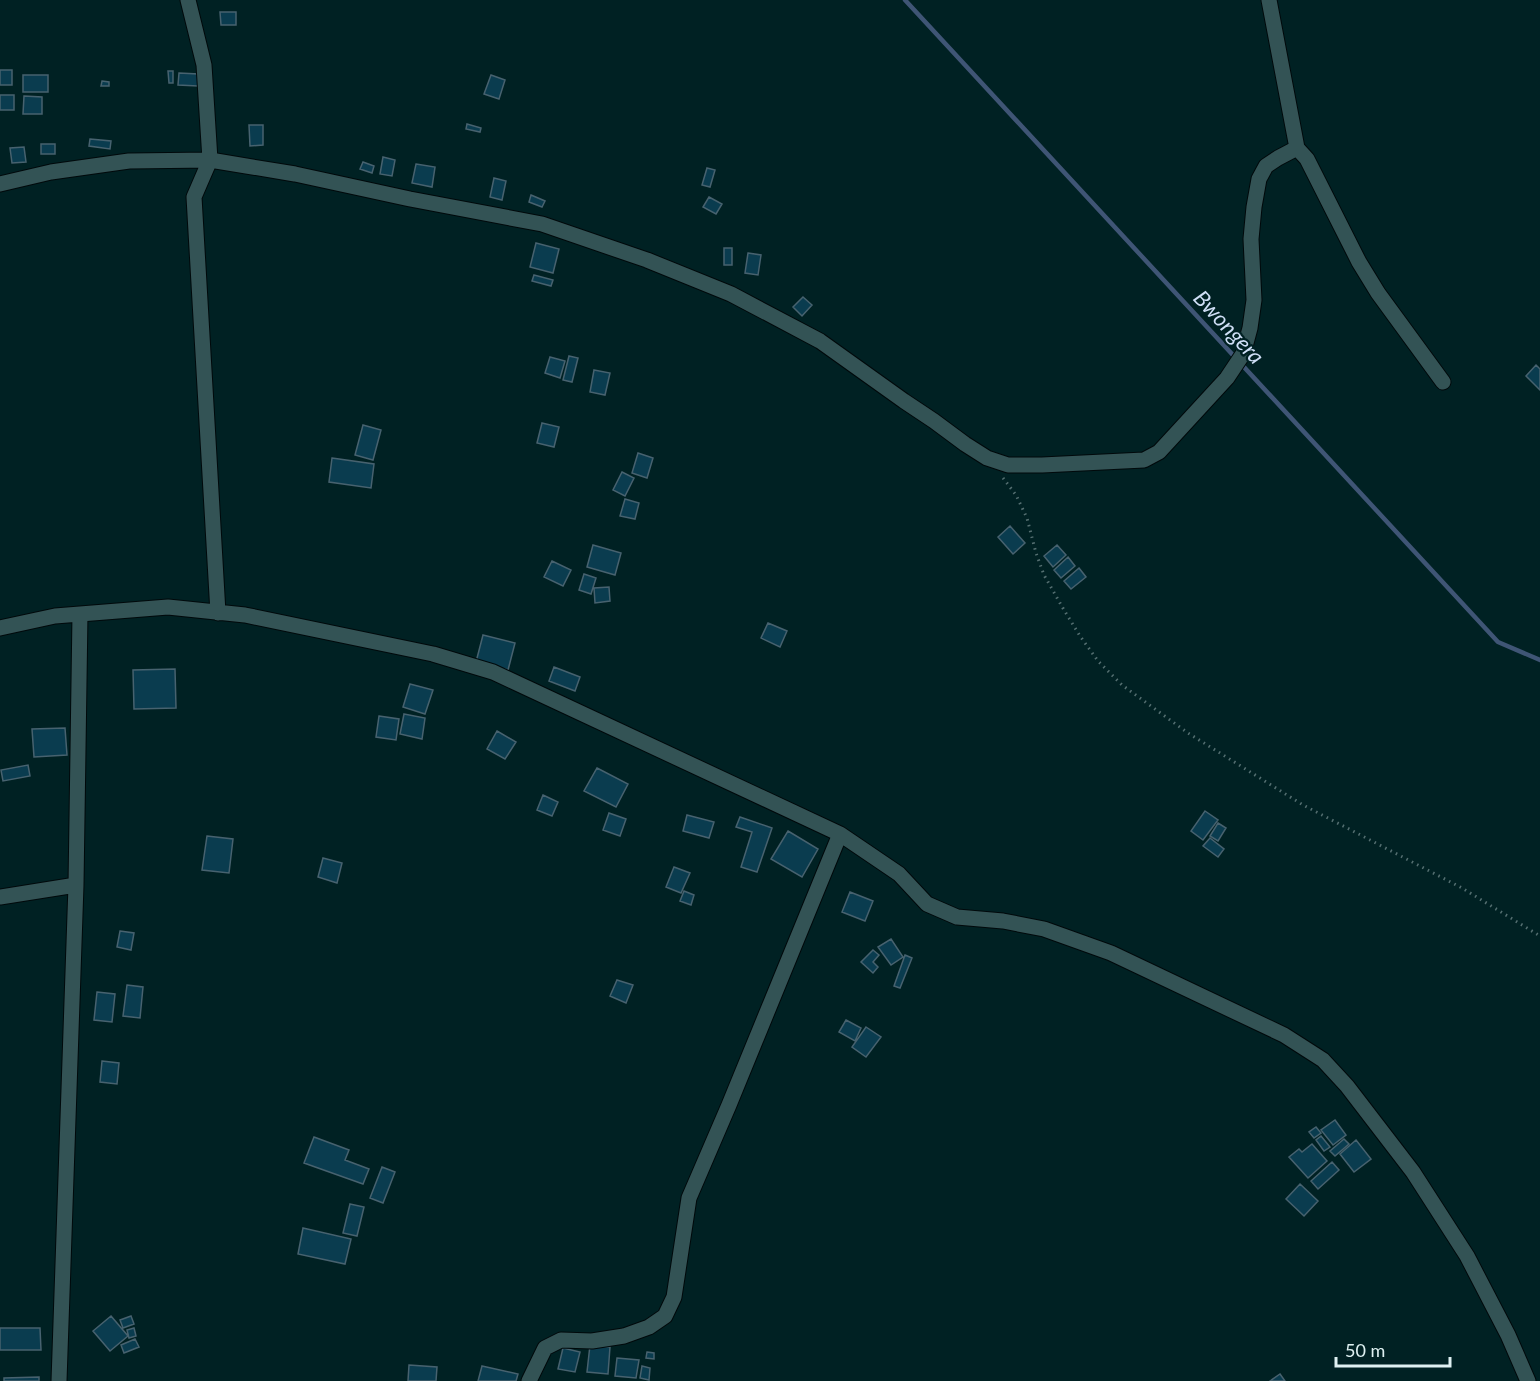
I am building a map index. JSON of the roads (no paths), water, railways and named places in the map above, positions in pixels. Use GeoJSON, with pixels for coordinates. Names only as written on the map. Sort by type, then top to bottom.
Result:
{"type":"FeatureCollection","features":[{"type":"Feature","properties":{"kind":"street"},"geometry":{"type":"LineString","coordinates":[[188,0],[204,65],[210,160],[194,197],[218,613]]}},
{"type":"Feature","properties":{"kind":"street"},"geometry":{"type":"LineString","coordinates":[[1269,0],[1298,148],[1378,293],[1443,382]]}},
{"type":"Feature","properties":{"kind":"street"},"geometry":{"type":"LineString","coordinates":[[0,184],[51,172],[129,161],[210,160],[295,174],[542,224],[647,260],[731,294],[820,341],[987,458],[1008,465],[1042,465],[1144,460],[1160,452],[1227,378],[1243,354],[1250,328],[1254,300],[1251,239],[1259,179],[1266,166],[1298,148]]}},
{"type":"Feature","properties":{"kind":"street"},"geometry":{"type":"LineString","coordinates":[[0,628],[55,616],[168,607],[245,615],[432,654],[493,672],[840,834],[899,874],[927,904],[957,916],[1044,928],[1111,953],[1284,1035],[1323,1060],[1347,1086],[1413,1172],[1467,1256],[1508,1335],[1528,1381]]}},
{"type":"Feature","properties":{"kind":"street"},"geometry":{"type":"LineString","coordinates":[[59,1381],[76,885],[80,614]]}},
{"type":"Feature","properties":{"kind":"street"},"geometry":{"type":"LineString","coordinates":[[529,1381],[545,1348],[561,1340],[592,1341],[624,1336],[649,1327],[665,1316],[674,1297],[689,1198],[840,834]]}},
{"type":"Feature","properties":{"kind":"street"},"geometry":{"type":"LineString","coordinates":[[0,897],[76,885]]}},
{"type":"Feature","properties":{"kind":"waterway","name":"Bwongera"},"geometry":{"type":"LineString","coordinates":[[905,0],[1498,642],[1540,660]]}}]}
